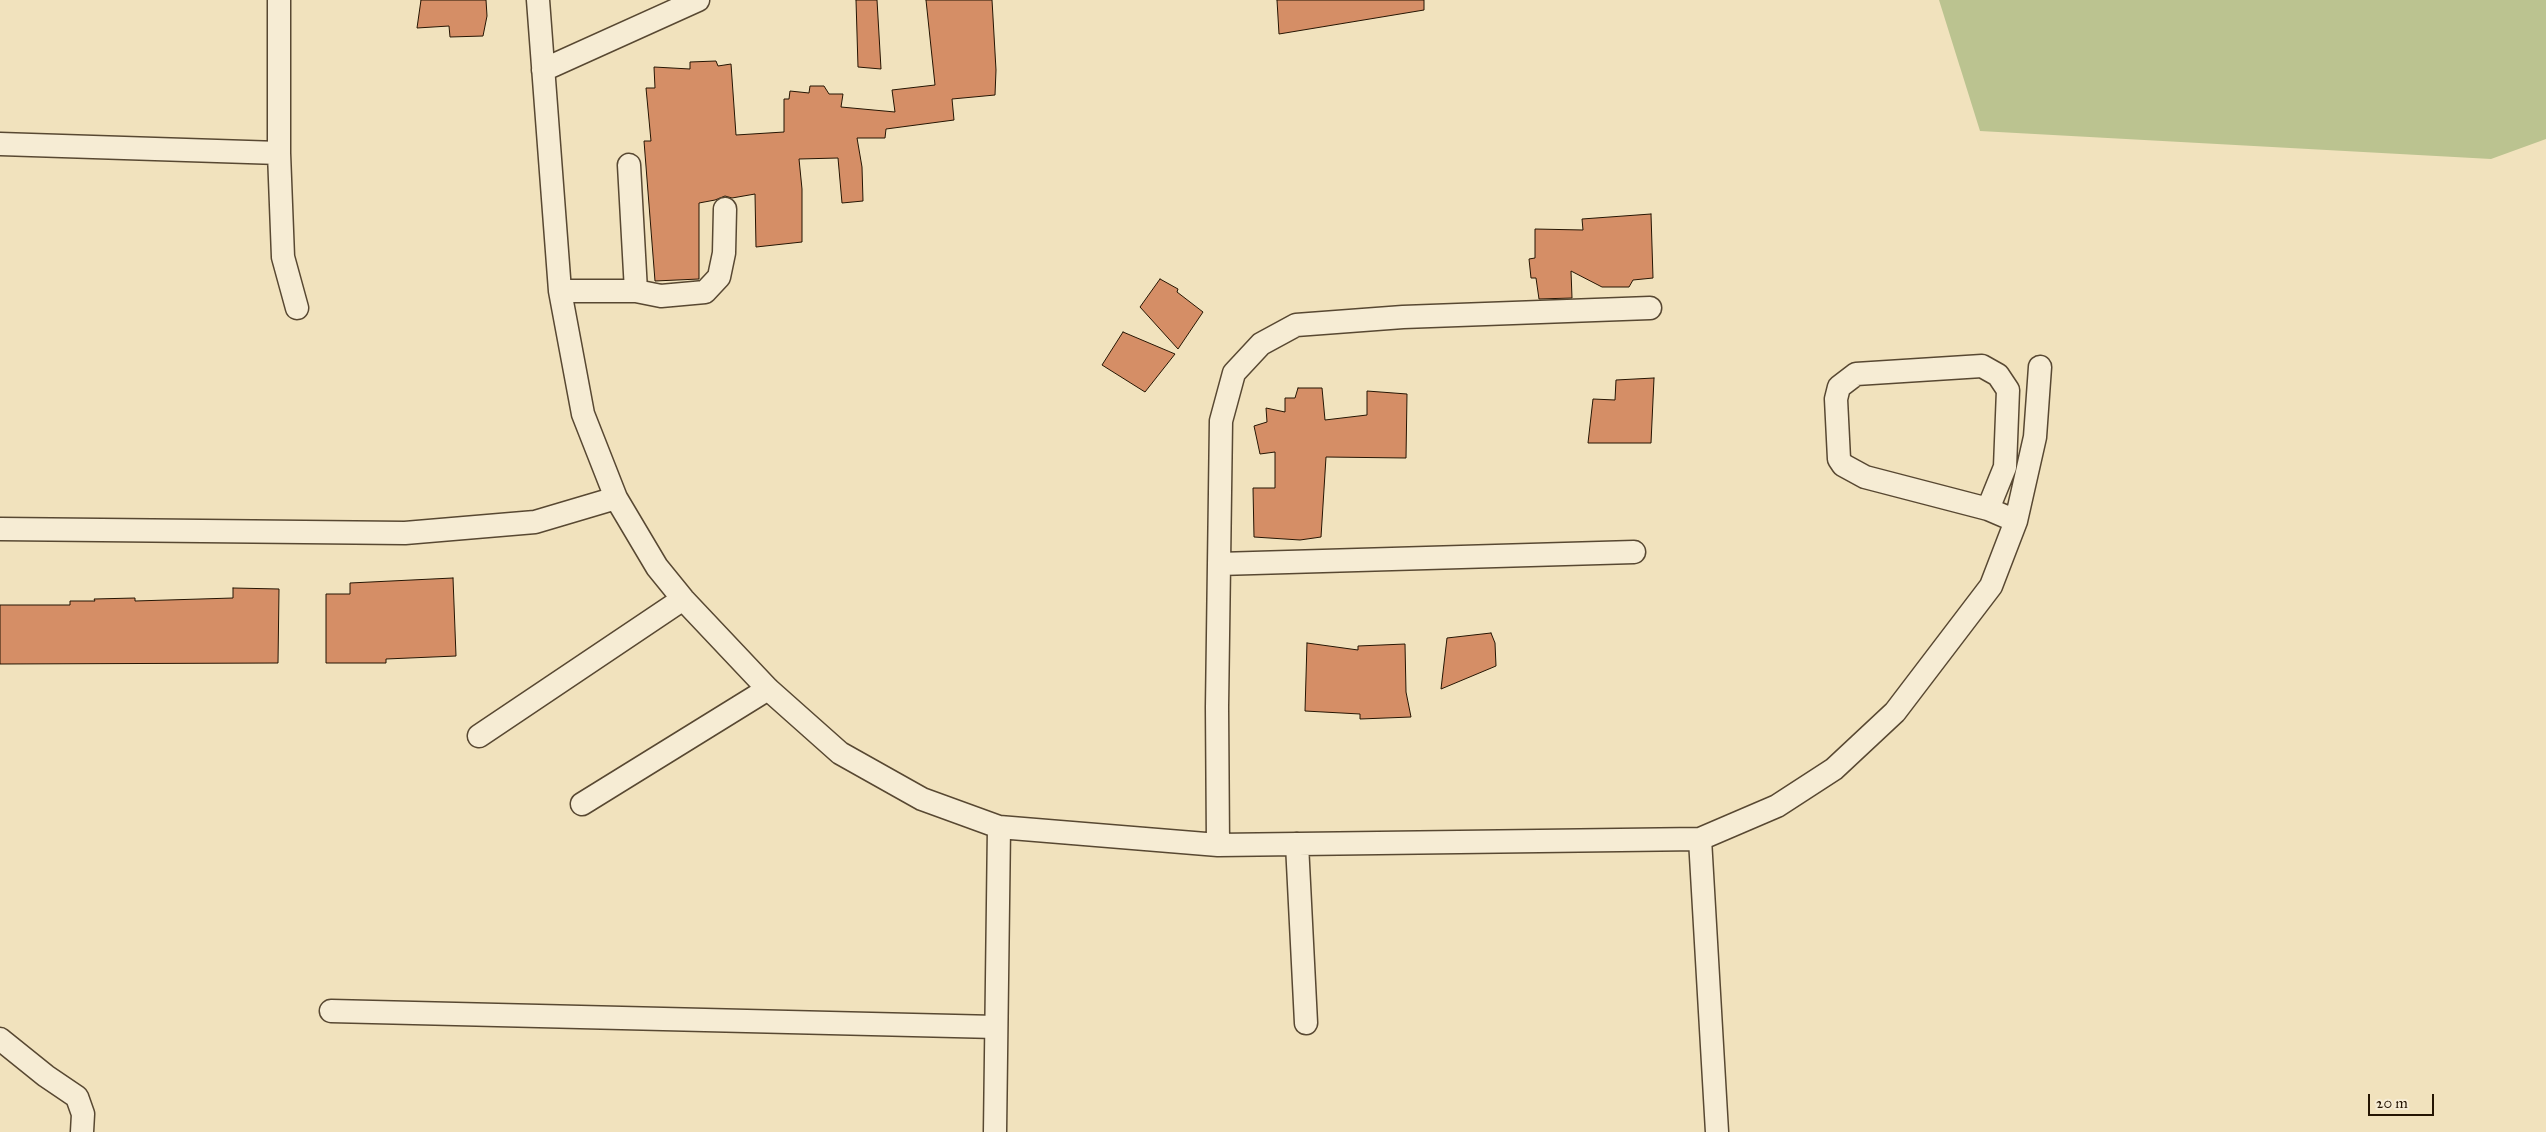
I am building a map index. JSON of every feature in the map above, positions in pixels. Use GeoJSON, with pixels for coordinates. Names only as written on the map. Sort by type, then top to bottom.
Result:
{"type":"FeatureCollection","features":[{"type":"Feature","properties":{"kind":"street"},"geometry":{"type":"LineString","coordinates":[[279,0],[279,153],[283,257],[297,308]]}},
{"type":"Feature","properties":{"kind":"street"},"geometry":{"type":"LineString","coordinates":[[538,0],[560,291],[584,414],[616,498],[657,566],[683,599],[768,689],[840,753],[922,799],[999,827],[1218,845],[1700,838],[1777,806],[1834,769],[1895,712],[1991,586],[2016,521],[2035,437],[2040,368]]}},
{"type":"Feature","properties":{"kind":"street"},"geometry":{"type":"LineString","coordinates":[[543,70],[698,0]]}},
{"type":"Feature","properties":{"kind":"street"},"geometry":{"type":"LineString","coordinates":[[0,144],[279,153]]}},
{"type":"Feature","properties":{"kind":"street"},"geometry":{"type":"LineString","coordinates":[[629,165],[636,291]]}},
{"type":"Feature","properties":{"kind":"street"},"geometry":{"type":"LineString","coordinates":[[560,291],[636,291],[661,296],[704,292],[719,277],[724,253],[725,210]]}},
{"type":"Feature","properties":{"kind":"street"},"geometry":{"type":"LineString","coordinates":[[1218,845],[1221,421],[1234,374],[1260,344],[1296,324],[1403,317],[1650,308]]}},
{"type":"Feature","properties":{"kind":"street"},"geometry":{"type":"LineString","coordinates":[[1988,509],[2005,467],[2008,390],[1998,375],[1982,366],[1856,374],[1839,387],[1836,398],[1839,460],[1843,465],[1865,477],[1988,509],[2016,521]]}},
{"type":"Feature","properties":{"kind":"street"},"geometry":{"type":"LineString","coordinates":[[0,529],[406,533],[535,522],[616,498]]}},
{"type":"Feature","properties":{"kind":"street"},"geometry":{"type":"LineString","coordinates":[[1219,564],[1634,552]]}},
{"type":"Feature","properties":{"kind":"street"},"geometry":{"type":"LineString","coordinates":[[479,736],[683,599]]}},
{"type":"Feature","properties":{"kind":"street"},"geometry":{"type":"LineString","coordinates":[[582,804],[768,689]]}},
{"type":"Feature","properties":{"kind":"street"},"geometry":{"type":"LineString","coordinates":[[995,1132],[999,827]]}},
{"type":"Feature","properties":{"kind":"street"},"geometry":{"type":"LineString","coordinates":[[1700,838],[1717,1132]]}},
{"type":"Feature","properties":{"kind":"street"},"geometry":{"type":"LineString","coordinates":[[1297,844],[1306,1023]]}},
{"type":"Feature","properties":{"kind":"street"},"geometry":{"type":"LineString","coordinates":[[331,1011],[996,1027]]}},
{"type":"Feature","properties":{"kind":"street"},"geometry":{"type":"LineString","coordinates":[[0,1039],[46,1076],[78,1097],[83,1114],[82,1132]]}},
{"type":"Feature","properties":{"kind":"green space"},"geometry":{"type":"Polygon","coordinates":[[[1939,0],[2546,0],[2546,139],[2491,159],[1980,131],[1939,0]]]}},
{"type":"Feature","properties":{"kind":"building"},"geometry":{"type":"Polygon","coordinates":[[[421,0],[486,0],[487,16],[483,36],[450,37],[449,26],[417,28],[421,0]]]}},
{"type":"Feature","properties":{"kind":"building"},"geometry":{"type":"Polygon","coordinates":[[[856,0],[877,0],[881,69],[858,67],[856,0]]]}},
{"type":"Feature","properties":{"kind":"building"},"geometry":{"type":"Polygon","coordinates":[[[926,0],[992,0],[996,70],[995,95],[952,99],[954,120],[886,129],[885,138],[857,138],[862,167],[863,201],[842,203],[838,158],[799,159],[802,189],[802,242],[756,247],[755,194],[732,198],[725,196],[699,203],[699,279],[655,281],[644,141],[651,141],[646,88],[655,88],[654,67],[690,69],[690,62],[716,61],[718,66],[731,64],[736,135],[784,132],[784,99],[789,99],[790,91],[809,93],[810,86],[824,86],[829,94],[843,94],[841,107],[895,112],[892,90],[935,85],[926,0]]]}},
{"type":"Feature","properties":{"kind":"building"},"geometry":{"type":"Polygon","coordinates":[[[1277,0],[1424,0],[1424,10],[1279,34],[1277,0]]]}},
{"type":"Feature","properties":{"kind":"building"},"geometry":{"type":"Polygon","coordinates":[[[1651,214],[1653,278],[1633,280],[1629,287],[1602,287],[1571,271],[1572,298],[1539,299],[1536,278],[1531,278],[1529,259],[1535,258],[1535,229],[1583,230],[1582,219],[1651,214]]]}},
{"type":"Feature","properties":{"kind":"building"},"geometry":{"type":"Polygon","coordinates":[[[1160,279],[1178,289],[1177,292],[1203,312],[1178,349],[1140,307],[1160,279]]]}},
{"type":"Feature","properties":{"kind":"building"},"geometry":{"type":"Polygon","coordinates":[[[1123,332],[1175,354],[1145,392],[1102,365],[1123,332]]]}},
{"type":"Feature","properties":{"kind":"building"},"geometry":{"type":"Polygon","coordinates":[[[1654,378],[1651,443],[1588,443],[1593,399],[1615,400],[1616,380],[1654,378]]]}},
{"type":"Feature","properties":{"kind":"building"},"geometry":{"type":"Polygon","coordinates":[[[1298,388],[1322,388],[1325,420],[1367,415],[1367,391],[1407,394],[1406,458],[1326,457],[1321,537],[1300,540],[1254,537],[1253,488],[1275,488],[1275,452],[1260,454],[1254,426],[1267,422],[1266,408],[1285,412],[1285,398],[1295,398],[1298,388]]]}},
{"type":"Feature","properties":{"kind":"building"},"geometry":{"type":"Polygon","coordinates":[[[453,578],[456,656],[386,659],[386,663],[326,663],[326,594],[350,594],[350,583],[453,578]]]}},
{"type":"Feature","properties":{"kind":"building"},"geometry":{"type":"Polygon","coordinates":[[[233,588],[279,589],[278,663],[0,664],[0,605],[70,605],[70,601],[95,601],[94,599],[135,598],[135,601],[233,598],[233,588]]]}},
{"type":"Feature","properties":{"kind":"building"},"geometry":{"type":"Polygon","coordinates":[[[1491,633],[1495,643],[1496,666],[1441,689],[1447,638],[1491,633]]]}},
{"type":"Feature","properties":{"kind":"building"},"geometry":{"type":"Polygon","coordinates":[[[1307,643],[1358,650],[1358,646],[1405,644],[1406,692],[1411,717],[1360,719],[1360,714],[1305,711],[1307,643]]]}}]}
